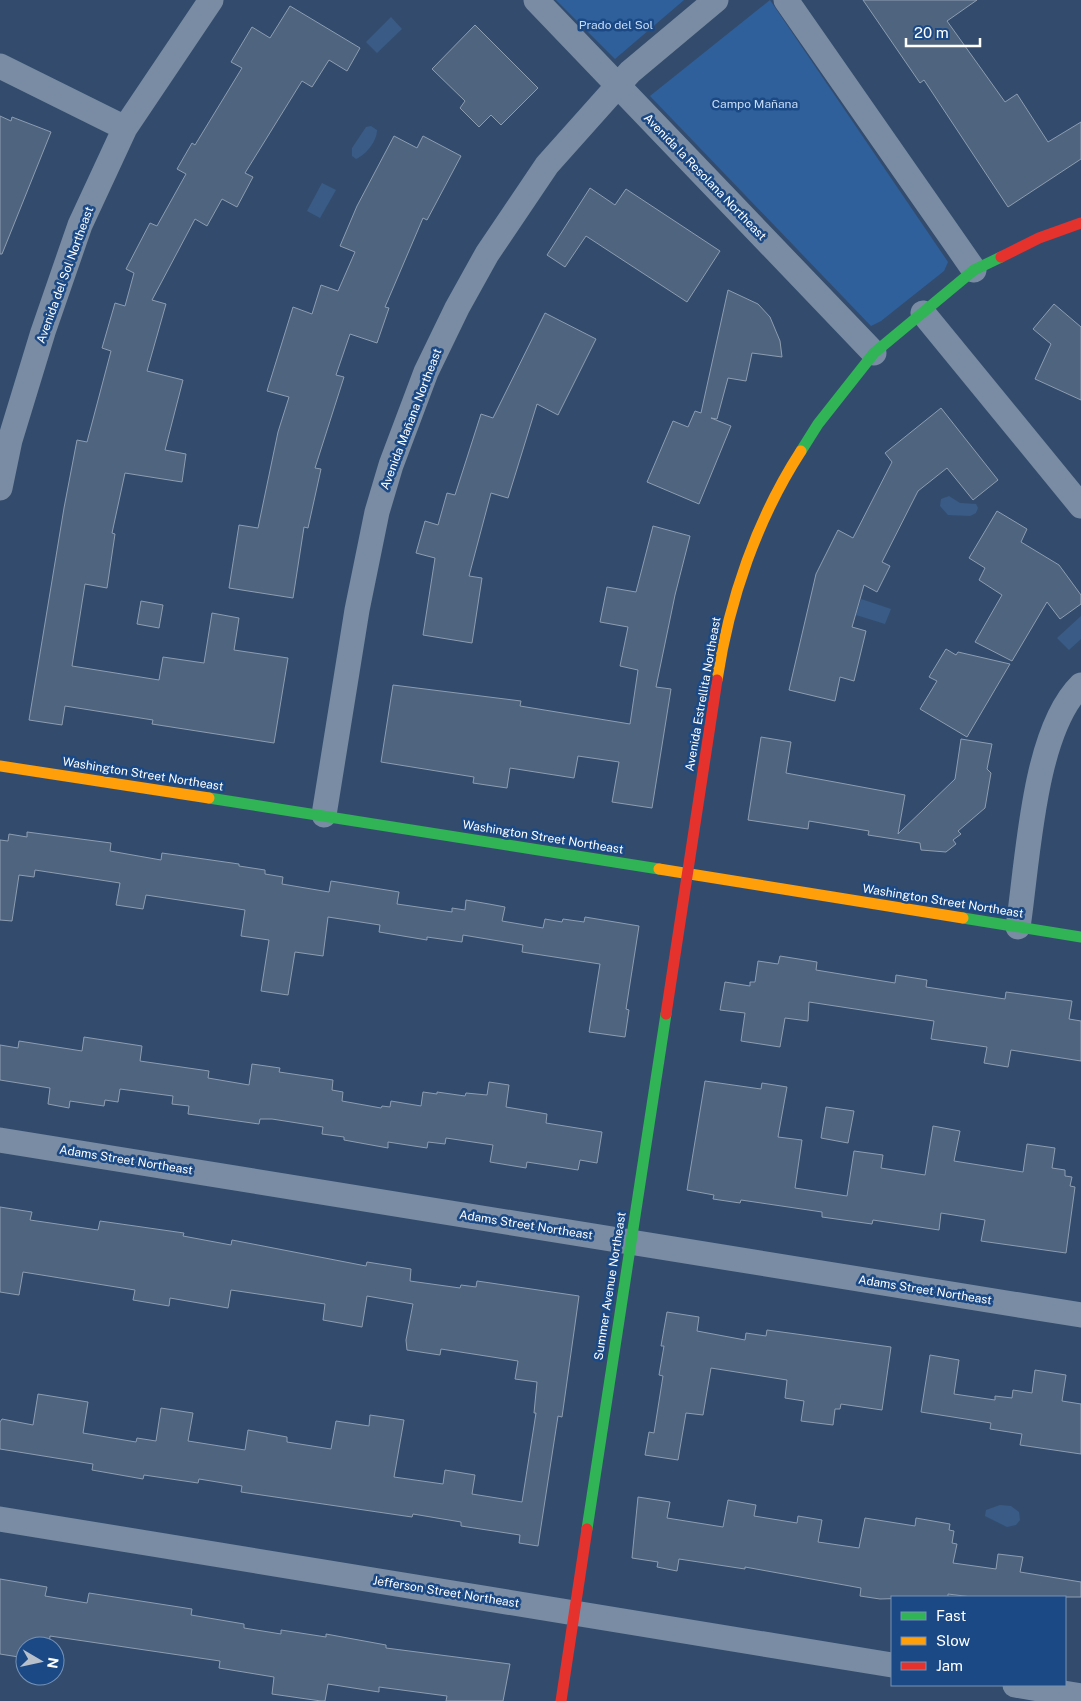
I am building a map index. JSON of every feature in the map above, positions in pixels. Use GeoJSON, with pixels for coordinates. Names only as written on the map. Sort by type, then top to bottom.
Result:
{"type":"FeatureCollection","features":[{"type":"Feature","properties":{"kind":"street","name":"Avenida del Sol Northeast"},"geometry":{"type":"LineString","coordinates":[[0,488],[10,440],[43,332],[80,225],[125,128],[211,0]]}},
{"type":"Feature","properties":{"kind":"street","name":"Avenida la Resolana Northeast"},"geometry":{"type":"LineString","coordinates":[[536,0],[874,353]]}},
{"type":"Feature","properties":{"kind":"street","name":"Avenida Mañana Northeast"},"geometry":{"type":"LineString","coordinates":[[324,815],[357,610],[377,512],[391,465],[426,372],[457,308],[487,254],[548,165],[630,72],[716,0]]}},
{"type":"Feature","properties":{"kind":"street"},"geometry":{"type":"LineString","coordinates":[[786,0],[974,270]]}},
{"type":"Feature","properties":{"kind":"street"},"geometry":{"type":"LineString","coordinates":[[0,66],[125,128]]}},
{"type":"Feature","properties":{"kind":"street","name":"Avenida Estrellita Northeast"},"geometry":{"type":"LineString","coordinates":[[688,875],[719,668],[734,599],[756,537],[785,475],[818,424],[874,353],[974,270],[1039,238],[1081,223]]}},
{"type":"Feature","properties":{"kind":"street"},"geometry":{"type":"LineString","coordinates":[[923,313],[1081,506]]}},
{"type":"Feature","properties":{"kind":"street"},"geometry":{"type":"LineString","coordinates":[[1018,927],[1036,801],[1051,735],[1071,696],[1081,685]]}},
{"type":"Feature","properties":{"kind":"street","name":"Washington Street Northeast"},"geometry":{"type":"LineString","coordinates":[[0,766],[324,815],[1081,937]]}},
{"type":"Feature","properties":{"kind":"street","name":"Summer Avenue Northeast"},"geometry":{"type":"LineString","coordinates":[[561,1701],[688,875]]}},
{"type":"Feature","properties":{"kind":"street","name":"Adams Street Northeast"},"geometry":{"type":"LineString","coordinates":[[0,1140],[631,1241],[1081,1316]]}},
{"type":"Feature","properties":{"kind":"street","name":"Jefferson Street Northeast"},"geometry":{"type":"LineString","coordinates":[[0,1519],[891,1665]]}},
{"type":"Feature","properties":{"kind":"street"},"geometry":{"type":"LineString","coordinates":[[1021,1686],[1081,1696]]}},
{"type":"Feature","properties":{"kind":"green space","name":"Prado del Sol"},"geometry":{"type":"Polygon","coordinates":[[[556,0],[684,0],[615,59],[556,0]]]}},
{"type":"Feature","properties":{"kind":"green space","name":"Campo Mañana"},"geometry":{"type":"Polygon","coordinates":[[[770,0],[948,262],[944,271],[881,321],[871,326],[650,96],[770,0]]]}},
{"type":"Feature","properties":{"kind":"shaded area"},"geometry":{"type":"Polygon","coordinates":[[[391,17],[402,29],[377,53],[366,42],[391,17]]]}},
{"type":"Feature","properties":{"kind":"shaded area"},"geometry":{"type":"Polygon","coordinates":[[[371,126],[377,130],[375,139],[367,151],[356,159],[352,156],[352,148],[366,127],[371,126]]]}},
{"type":"Feature","properties":{"kind":"shaded area"},"geometry":{"type":"Polygon","coordinates":[[[322,183],[336,190],[320,218],[307,211],[322,183]]]}},
{"type":"Feature","properties":{"kind":"shaded area"},"geometry":{"type":"Polygon","coordinates":[[[949,496],[960,503],[976,504],[978,508],[976,513],[970,516],[948,515],[940,506],[941,499],[949,496]]]}},
{"type":"Feature","properties":{"kind":"shaded area"},"geometry":{"type":"Polygon","coordinates":[[[861,599],[891,609],[885,624],[856,615],[861,599]]]}},
{"type":"Feature","properties":{"kind":"shaded area"},"geometry":{"type":"Polygon","coordinates":[[[1081,616],[1081,639],[1069,650],[1057,638],[1081,616]]]}},
{"type":"Feature","properties":{"kind":"shaded area"},"geometry":{"type":"Polygon","coordinates":[[[1000,1505],[1011,1506],[1019,1512],[1020,1520],[1016,1525],[1007,1527],[985,1516],[986,1510],[1000,1505]]]}},
{"type":"Feature","properties":{"kind":"building"},"geometry":{"type":"Polygon","coordinates":[[[863,0],[977,0],[947,21],[1005,102],[1017,94],[1048,142],[1081,122],[1081,159],[1008,207],[924,80],[920,83],[863,0]]]}},
{"type":"Feature","properties":{"kind":"building"},"geometry":{"type":"Polygon","coordinates":[[[290,6],[360,48],[347,71],[329,60],[312,87],[302,81],[245,173],[253,177],[237,207],[222,199],[207,226],[195,219],[152,300],[166,304],[147,371],[183,380],[165,450],[186,454],[182,482],[125,473],[112,533],[115,534],[107,588],[85,584],[72,666],[159,680],[163,657],[204,663],[212,613],[239,618],[234,650],[288,658],[274,743],[152,724],[153,720],[65,706],[62,725],[29,720],[77,440],[87,442],[111,351],[102,348],[115,303],[125,306],[134,273],[126,269],[150,223],[157,226],[186,174],[177,169],[192,143],[195,145],[242,68],[231,62],[252,27],[270,38],[290,6]]]}},
{"type":"Feature","properties":{"kind":"building"},"geometry":{"type":"Polygon","coordinates":[[[475,25],[538,88],[501,125],[491,115],[479,127],[460,108],[465,101],[432,69],[475,25]]]}},
{"type":"Feature","properties":{"kind":"building"},"geometry":{"type":"Polygon","coordinates":[[[0,116],[11,121],[12,117],[51,132],[2,254],[0,254],[0,116]]]}},
{"type":"Feature","properties":{"kind":"building"},"geometry":{"type":"Polygon","coordinates":[[[394,136],[417,148],[423,136],[461,156],[427,220],[423,218],[385,307],[389,308],[377,343],[350,334],[336,375],[344,377],[315,468],[321,469],[308,528],[304,527],[293,598],[229,588],[239,525],[258,528],[278,432],[289,397],[267,391],[293,307],[312,314],[321,285],[338,291],[355,252],[340,246],[357,206],[394,136]]]}},
{"type":"Feature","properties":{"kind":"building"},"geometry":{"type":"Polygon","coordinates":[[[590,188],[615,205],[626,189],[720,251],[687,302],[586,236],[565,267],[547,255],[590,188]]]}},
{"type":"Feature","properties":{"kind":"building"},"geometry":{"type":"Polygon","coordinates":[[[728,290],[758,304],[770,317],[780,341],[782,357],[752,353],[746,381],[728,378],[717,419],[711,418],[731,426],[699,504],[647,482],[673,421],[688,427],[695,411],[701,413],[728,290]]]}},
{"type":"Feature","properties":{"kind":"building"},"geometry":{"type":"Polygon","coordinates":[[[1054,304],[1081,327],[1081,400],[1035,379],[1051,344],[1033,329],[1054,304]]]}},
{"type":"Feature","properties":{"kind":"building"},"geometry":{"type":"Polygon","coordinates":[[[545,313],[596,339],[558,415],[537,404],[508,498],[491,493],[469,576],[482,578],[472,643],[423,635],[435,558],[416,553],[425,521],[438,525],[447,493],[455,495],[481,414],[493,418],[545,313]]]}},
{"type":"Feature","properties":{"kind":"building"},"geometry":{"type":"Polygon","coordinates":[[[941,408],[998,480],[973,500],[947,468],[918,491],[882,562],[890,566],[877,592],[864,585],[852,627],[866,631],[854,681],[840,677],[835,701],[789,690],[816,574],[838,530],[853,538],[892,462],[885,453],[941,408]]]}},
{"type":"Feature","properties":{"kind":"building"},"geometry":{"type":"Polygon","coordinates":[[[997,511],[1027,529],[1021,542],[1059,565],[1081,595],[1081,604],[1060,619],[1047,602],[1012,661],[975,642],[1002,595],[979,580],[985,568],[969,558],[997,511]]]}},
{"type":"Feature","properties":{"kind":"building"},"geometry":{"type":"Polygon","coordinates":[[[653,526],[690,536],[675,595],[656,687],[671,689],[652,808],[612,802],[619,762],[578,756],[574,778],[510,768],[507,788],[473,783],[474,777],[381,762],[393,685],[521,701],[520,706],[630,724],[638,670],[620,666],[628,627],[600,622],[607,587],[636,592],[653,526]]]}},
{"type":"Feature","properties":{"kind":"building"},"geometry":{"type":"Polygon","coordinates":[[[141,601],[163,605],[159,628],[137,624],[141,601]]]}},
{"type":"Feature","properties":{"kind":"building"},"geometry":{"type":"Polygon","coordinates":[[[946,649],[956,655],[958,652],[1010,664],[967,737],[920,709],[937,681],[929,677],[946,649]]]}},
{"type":"Feature","properties":{"kind":"building"},"geometry":{"type":"Polygon","coordinates":[[[761,737],[791,742],[786,773],[905,795],[898,834],[955,779],[961,739],[992,744],[987,769],[991,773],[985,808],[958,831],[961,834],[953,840],[956,844],[946,852],[921,850],[920,843],[868,835],[869,831],[809,821],[808,829],[748,820],[761,737]]]}},
{"type":"Feature","properties":{"kind":"building"},"geometry":{"type":"Polygon","coordinates":[[[27,832],[111,843],[110,851],[161,860],[162,853],[239,864],[239,866],[265,870],[265,874],[283,877],[282,884],[329,892],[331,881],[399,892],[397,904],[452,912],[452,908],[465,910],[466,900],[489,904],[505,907],[502,921],[543,928],[545,919],[562,922],[563,919],[584,922],[585,917],[639,926],[626,1009],[629,1010],[625,1037],[589,1032],[600,964],[522,952],[523,945],[463,935],[462,942],[427,937],[427,940],[379,932],[380,925],[328,917],[323,956],[295,952],[288,995],[261,991],[269,940],[241,936],[245,910],[146,895],[143,909],[116,905],[120,883],[35,870],[34,877],[19,875],[12,921],[0,920],[0,840],[8,841],[9,834],[27,837],[27,832]]]}},
{"type":"Feature","properties":{"kind":"building"},"geometry":{"type":"Polygon","coordinates":[[[780,956],[817,962],[816,970],[895,983],[896,975],[927,980],[926,987],[1005,999],[1006,992],[1072,1001],[1069,1019],[1081,1021],[1081,1061],[1011,1050],[1008,1067],[984,1063],[987,1047],[931,1039],[934,1021],[809,1002],[808,1021],[785,1018],[780,1047],[741,1041],[745,1013],[720,1010],[725,982],[750,986],[750,982],[755,982],[758,961],[778,964],[780,956]]]}},
{"type":"Feature","properties":{"kind":"building"},"geometry":{"type":"Polygon","coordinates":[[[84,1037],[142,1046],[140,1061],[209,1071],[208,1078],[249,1085],[252,1064],[280,1068],[279,1072],[333,1080],[332,1090],[343,1092],[342,1101],[381,1108],[382,1106],[390,1107],[391,1101],[421,1106],[423,1092],[465,1096],[466,1093],[487,1095],[489,1082],[509,1085],[506,1107],[547,1114],[546,1123],[602,1132],[597,1163],[580,1160],[578,1170],[527,1162],[526,1168],[490,1162],[493,1145],[446,1138],[445,1144],[428,1142],[427,1148],[388,1142],[388,1148],[344,1140],[344,1137],[322,1134],[323,1127],[272,1119],[260,1119],[259,1124],[188,1114],[189,1106],[172,1104],[173,1096],[120,1089],[118,1102],[105,1100],[104,1106],[70,1101],[69,1108],[48,1104],[50,1088],[0,1080],[0,1045],[18,1048],[19,1041],[82,1051],[84,1037]]]}},
{"type":"Feature","properties":{"kind":"building"},"geometry":{"type":"Polygon","coordinates":[[[705,1081],[761,1089],[762,1083],[787,1087],[778,1137],[802,1140],[795,1188],[847,1196],[854,1151],[883,1155],[881,1168],[925,1175],[933,1126],[960,1131],[954,1161],[1023,1172],[1027,1144],[1055,1148],[1052,1168],[1065,1170],[1065,1176],[1072,1177],[1070,1186],[1075,1187],[1066,1253],[981,1241],[985,1220],[941,1213],[939,1230],[873,1220],[872,1224],[822,1217],[822,1212],[741,1200],[740,1203],[713,1199],[714,1195],[687,1190],[705,1081]]]}},
{"type":"Feature","properties":{"kind":"building"},"geometry":{"type":"Polygon","coordinates":[[[826,1107],[854,1111],[848,1143],[821,1138],[826,1107]]]}},
{"type":"Feature","properties":{"kind":"building"},"geometry":{"type":"Polygon","coordinates":[[[0,1207],[32,1212],[30,1220],[98,1230],[100,1221],[184,1233],[183,1236],[231,1245],[232,1240],[366,1266],[367,1262],[411,1269],[410,1281],[460,1288],[461,1285],[476,1287],[477,1281],[579,1296],[562,1417],[558,1416],[538,1546],[519,1543],[520,1535],[461,1526],[461,1522],[413,1514],[412,1517],[241,1492],[242,1486],[199,1479],[198,1483],[144,1475],[143,1479],[92,1470],[93,1464],[0,1449],[0,1422],[2,1419],[33,1425],[38,1394],[88,1402],[83,1433],[136,1442],[137,1438],[156,1441],[161,1408],[193,1413],[188,1441],[245,1450],[248,1430],[287,1437],[287,1442],[331,1449],[336,1421],[369,1426],[370,1415],[404,1420],[394,1477],[443,1484],[445,1470],[475,1475],[472,1494],[522,1502],[536,1413],[534,1413],[537,1382],[515,1379],[518,1361],[441,1349],[440,1355],[407,1350],[406,1340],[413,1304],[367,1296],[362,1327],[323,1320],[325,1304],[231,1290],[228,1308],[170,1298],[169,1306],[133,1300],[135,1290],[23,1272],[19,1295],[0,1292],[0,1207]]]}},
{"type":"Feature","properties":{"kind":"building"},"geometry":{"type":"Polygon","coordinates":[[[667,1312],[699,1317],[697,1331],[745,1340],[746,1333],[766,1336],[767,1330],[891,1347],[882,1410],[841,1404],[840,1409],[835,1409],[833,1425],[801,1421],[804,1401],[785,1398],[787,1380],[711,1368],[703,1415],[686,1413],[678,1460],[645,1455],[649,1432],[654,1433],[663,1376],[659,1375],[664,1346],[661,1346],[667,1312]]]}},
{"type":"Feature","properties":{"kind":"building"},"geometry":{"type":"Polygon","coordinates":[[[930,1355],[959,1360],[954,1394],[995,1400],[995,1396],[1012,1398],[1013,1390],[1032,1393],[1035,1370],[1066,1375],[1062,1401],[1081,1404],[1081,1454],[1020,1445],[1022,1434],[990,1429],[991,1423],[921,1412],[930,1355]]]}},
{"type":"Feature","properties":{"kind":"building"},"geometry":{"type":"Polygon","coordinates":[[[638,1497],[670,1502],[667,1518],[723,1527],[728,1500],[756,1505],[754,1516],[797,1523],[798,1516],[822,1520],[818,1542],[859,1548],[865,1518],[915,1526],[916,1518],[950,1524],[949,1530],[954,1531],[952,1543],[957,1544],[953,1563],[996,1569],[998,1554],[1023,1557],[1020,1572],[1081,1582],[1081,1597],[964,1596],[948,1594],[948,1596],[891,1596],[891,1599],[880,1599],[860,1596],[861,1588],[745,1567],[745,1569],[679,1559],[677,1571],[657,1567],[658,1562],[632,1558],[638,1497]]]}},
{"type":"Feature","properties":{"kind":"building"},"geometry":{"type":"Polygon","coordinates":[[[0,1579],[47,1587],[45,1596],[87,1603],[89,1593],[192,1609],[191,1615],[244,1624],[244,1628],[281,1634],[281,1630],[326,1637],[326,1634],[386,1645],[386,1648],[510,1664],[503,1701],[446,1701],[447,1696],[379,1687],[379,1692],[328,1684],[325,1701],[321,1701],[272,1694],[274,1677],[219,1668],[220,1661],[65,1638],[65,1636],[15,1636],[15,1656],[0,1654],[0,1579]]]}},
{"type":"Feature","properties":{"kind":"traffic: fast"},"geometry":{"type":"LineString","coordinates":[[801,451],[818,424],[874,353],[974,270],[1001,257]]}},
{"type":"Feature","properties":{"kind":"traffic: fast"},"geometry":{"type":"LineString","coordinates":[[209,798],[659,869]]}},
{"type":"Feature","properties":{"kind":"traffic: fast"},"geometry":{"type":"LineString","coordinates":[[963,918],[1081,937]]}},
{"type":"Feature","properties":{"kind":"traffic: fast"},"geometry":{"type":"LineString","coordinates":[[587,1529],[666,1014]]}},
{"type":"Feature","properties":{"kind":"traffic: slow"},"geometry":{"type":"LineString","coordinates":[[717,680],[729,620],[747,561],[771,504],[801,451]]}},
{"type":"Feature","properties":{"kind":"traffic: slow"},"geometry":{"type":"LineString","coordinates":[[0,766],[209,798]]}},
{"type":"Feature","properties":{"kind":"traffic: slow"},"geometry":{"type":"LineString","coordinates":[[659,869],[963,918]]}},
{"type":"Feature","properties":{"kind":"traffic: jam"},"geometry":{"type":"LineString","coordinates":[[1001,257],[1039,238],[1081,223]]}},
{"type":"Feature","properties":{"kind":"traffic: jam"},"geometry":{"type":"LineString","coordinates":[[666,1014],[717,680]]}},
{"type":"Feature","properties":{"kind":"traffic: jam"},"geometry":{"type":"LineString","coordinates":[[561,1701],[587,1529]]}}]}
